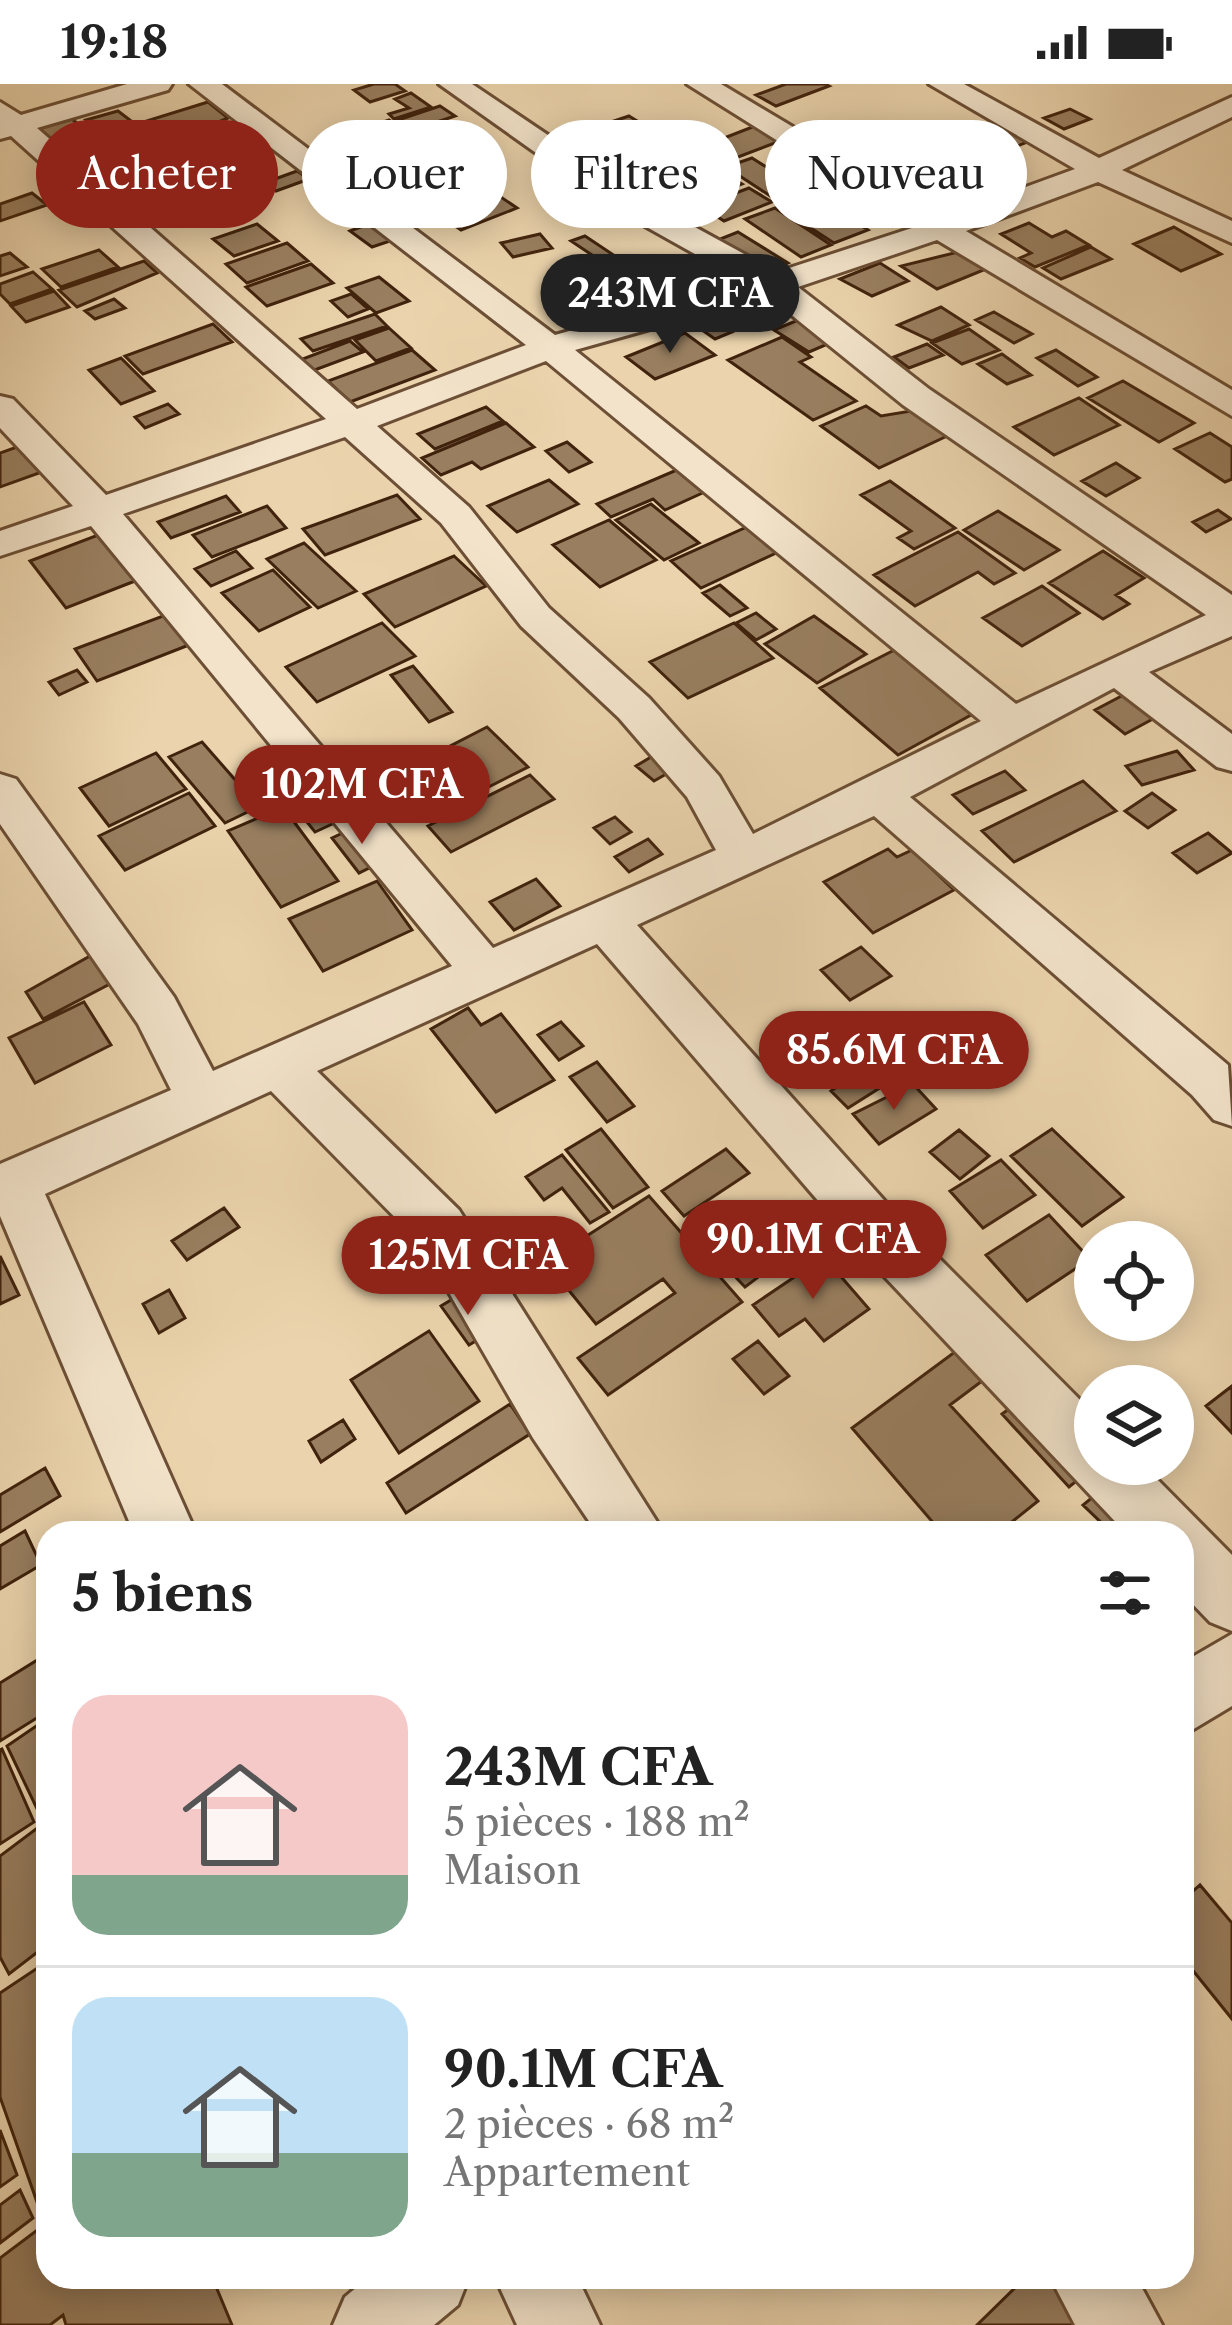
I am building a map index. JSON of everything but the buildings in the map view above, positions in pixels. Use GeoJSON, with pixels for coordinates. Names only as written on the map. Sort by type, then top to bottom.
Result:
{"type":"FeatureCollection","features":[{"type":"Feature","properties":{"kind":"street"},"geometry":{"type":"LineString","coordinates":[[6,122],[158,84]]}},
{"type":"Feature","properties":{"kind":"street"},"geometry":{"type":"LineString","coordinates":[[203,84],[554,346],[750,514],[1010,722]]}},
{"type":"Feature","properties":{"kind":"street"},"geometry":{"type":"LineString","coordinates":[[454,84],[629,203],[774,284],[916,397],[1232,617]]}},
{"type":"Feature","properties":{"kind":"street"},"geometry":{"type":"LineString","coordinates":[[701,84],[1232,405]]}},
{"type":"Feature","properties":{"kind":"street"},"geometry":{"type":"LineString","coordinates":[[943,84],[1135,190],[1232,233]]}},
{"type":"Feature","properties":{"kind":"street"},"geometry":{"type":"LineString","coordinates":[[0,544],[455,387],[554,346],[774,284],[1052,192],[1197,127],[1232,102],[1193,84]]}},
{"type":"Feature","properties":{"kind":"street"},"geometry":{"type":"LineString","coordinates":[[6,122],[455,515],[535,617],[634,708],[703,788],[743,857]]}},
{"type":"Feature","properties":{"kind":"street"},"geometry":{"type":"LineString","coordinates":[[0,407],[99,510],[484,970]]}},
{"type":"Feature","properties":{"kind":"street"},"geometry":{"type":"LineString","coordinates":[[160,1521],[7,1186],[743,857],[1117,669],[1232,617]]}},
{"type":"Feature","properties":{"kind":"street"},"geometry":{"type":"LineString","coordinates":[[1117,669],[1232,756]]}},
{"type":"Feature","properties":{"kind":"street"},"geometry":{"type":"LineString","coordinates":[[0,790],[157,1011],[202,1100]]}},
{"type":"Feature","properties":{"kind":"street"},"geometry":{"type":"LineString","coordinates":[[876,793],[956,867],[1210,1080],[1232,1105]]}},
{"type":"Feature","properties":{"kind":"street"},"geometry":{"type":"LineString","coordinates":[[605,921],[889,1244],[1074,1435]]}},
{"type":"Feature","properties":{"kind":"street"},"geometry":{"type":"LineString","coordinates":[[280,1067],[440,1227],[554,1418],[625,1521]]}},
{"type":"Feature","properties":{"kind":"street"},"geometry":{"type":"LineString","coordinates":[[1121,1485],[1156,1521]]}},
{"type":"Feature","properties":{"kind":"street"},"geometry":{"type":"LineString","coordinates":[[1194,1560],[1232,1600]]}},
{"type":"Feature","properties":{"kind":"street"},"geometry":{"type":"LineString","coordinates":[[1194,1694],[1232,1666]]}},
{"type":"Feature","properties":{"kind":"street"},"geometry":{"type":"LineString","coordinates":[[373,2325],[416,2289]]}},
{"type":"Feature","properties":{"kind":"street"},"geometry":{"type":"LineString","coordinates":[[540,2289],[560,2325]]}},
{"type":"Feature","properties":{"kind":"street"},"geometry":{"type":"LineString","coordinates":[[1097,2289],[1122,2325]]}}]}
